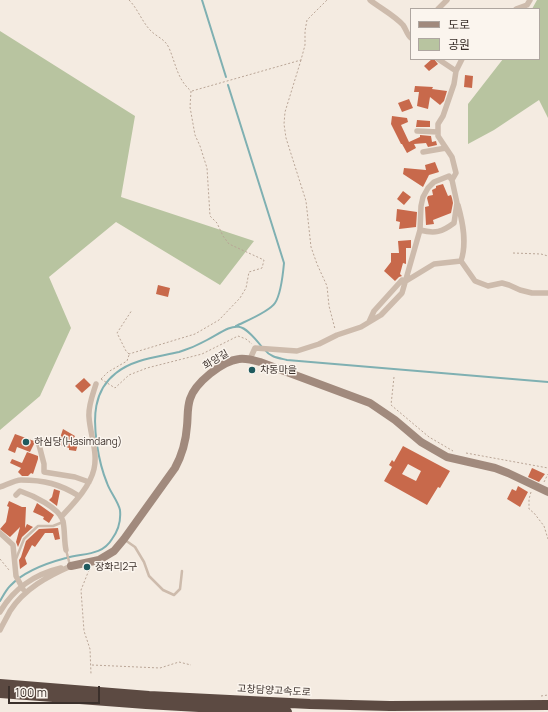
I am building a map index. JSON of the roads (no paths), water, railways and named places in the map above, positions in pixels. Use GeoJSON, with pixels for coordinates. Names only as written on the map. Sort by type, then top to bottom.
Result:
{"type":"FeatureCollection","features":[{"type":"Feature","properties":{"kind":"highway","name":"고창담양고속도로"},"geometry":{"type":"LineString","coordinates":[[0,684],[16,690],[161,705],[287,712]]}},
{"type":"Feature","properties":{"kind":"highway","name":"고창담양고속도로"},"geometry":{"type":"LineString","coordinates":[[0,693],[16,690],[310,704],[390,706],[548,705]]}},
{"type":"Feature","properties":{"kind":"street"},"geometry":{"type":"LineString","coordinates":[[370,0],[403,25],[410,38]]}},
{"type":"Feature","properties":{"kind":"street"},"geometry":{"type":"LineString","coordinates":[[439,8],[447,0]]}},
{"type":"Feature","properties":{"kind":"street"},"geometry":{"type":"LineString","coordinates":[[519,8],[527,5],[530,0]]}},
{"type":"Feature","properties":{"kind":"street"},"geometry":{"type":"LineString","coordinates":[[440,60],[456,71]]}},
{"type":"Feature","properties":{"kind":"street"},"geometry":{"type":"LineString","coordinates":[[452,180],[456,173],[452,157],[438,136],[438,124],[443,116],[454,84],[456,71],[462,60]]}},
{"type":"Feature","properties":{"kind":"street"},"geometry":{"type":"LineString","coordinates":[[417,131],[438,132]]}},
{"type":"Feature","properties":{"kind":"street"},"geometry":{"type":"LineString","coordinates":[[423,152],[446,148]]}},
{"type":"Feature","properties":{"kind":"street"},"geometry":{"type":"LineString","coordinates":[[250,359],[256,348],[297,351],[319,344],[369,322],[380,315],[392,304],[402,293],[406,281],[420,230],[423,197],[428,188],[434,182],[449,176],[452,180],[464,232],[464,250],[461,261]]}},
{"type":"Feature","properties":{"kind":"street"},"geometry":{"type":"LineString","coordinates":[[420,230],[430,233],[444,230],[454,223],[458,204]]}},
{"type":"Feature","properties":{"kind":"street"},"geometry":{"type":"LineString","coordinates":[[369,322],[374,311],[402,280],[406,281],[434,264],[461,261]]}},
{"type":"Feature","properties":{"kind":"street"},"geometry":{"type":"LineString","coordinates":[[461,261],[475,281],[488,286],[502,283],[532,294],[548,293]]}},
{"type":"Feature","properties":{"kind":"street","name":"화양길"},"geometry":{"type":"LineString","coordinates":[[0,612],[21,585],[42,574],[70,563],[93,561],[110,554],[124,539],[180,459],[186,438],[190,398],[198,384],[226,363],[241,359],[250,359],[370,403],[395,420],[421,442],[447,457],[495,468],[541,489]]}},
{"type":"Feature","properties":{"kind":"street"},"geometry":{"type":"LineString","coordinates":[[62,519],[89,482],[94,469],[95,456],[89,415],[96,384]]}},
{"type":"Feature","properties":{"kind":"street"},"geometry":{"type":"LineString","coordinates":[[38,441],[44,464],[44,472],[75,476],[89,482]]}},
{"type":"Feature","properties":{"kind":"street"},"geometry":{"type":"LineString","coordinates":[[0,487],[20,480],[45,481],[70,490],[79,496]]}},
{"type":"Feature","properties":{"kind":"street"},"geometry":{"type":"LineString","coordinates":[[16,494],[20,491],[50,504],[62,519],[66,550]]}},
{"type":"Feature","properties":{"kind":"street"},"geometry":{"type":"LineString","coordinates":[[0,533],[13,545],[16,576],[26,593]]}},
{"type":"Feature","properties":{"kind":"street","name":"화양길"},"geometry":{"type":"LineString","coordinates":[[0,630],[10,611],[26,593],[70,563]]}},
{"type":"Feature","properties":{"kind":"lane"},"geometry":{"type":"LineString","coordinates":[[15,562],[24,539],[38,526],[53,526],[62,519]]}},
{"type":"Feature","properties":{"kind":"lane"},"geometry":{"type":"LineString","coordinates":[[124,539],[135,547],[144,562],[149,576],[163,590],[174,595],[180,589],[182,571]]}},
{"type":"Feature","properties":{"kind":"lane"},"geometry":{"type":"LineString","coordinates":[[66,550],[70,563]]}},
{"type":"Feature","properties":{"kind":"waterway"},"geometry":{"type":"LineString","coordinates":[[202,0],[226,77]]}},
{"type":"Feature","properties":{"kind":"waterway"},"geometry":{"type":"LineString","coordinates":[[228,85],[284,263],[280,289],[275,303],[263,313],[236,326]]}},
{"type":"Feature","properties":{"kind":"waterway"},"geometry":{"type":"LineString","coordinates":[[0,601],[10,586],[22,576],[44,565],[59,560],[98,551],[108,544],[116,532],[120,510],[118,503],[108,486],[102,469],[95,425],[96,406],[108,380],[123,368],[130,365],[146,359],[186,350],[231,328],[237,327],[248,331],[262,347]]}},
{"type":"Feature","properties":{"kind":"waterway"},"geometry":{"type":"LineString","coordinates":[[265,350],[272,356],[287,360],[548,382]]}},
{"type":"Feature","properties":{"kind":"place","name":"차동마을"},"geometry":{"type":"Point","coordinates":[252,370]}},
{"type":"Feature","properties":{"kind":"place","name":"하심당(Hasimdang)"},"geometry":{"type":"Point","coordinates":[26,442]}},
{"type":"Feature","properties":{"kind":"place","name":"장화리2구"},"geometry":{"type":"Point","coordinates":[87,567]}}]}
